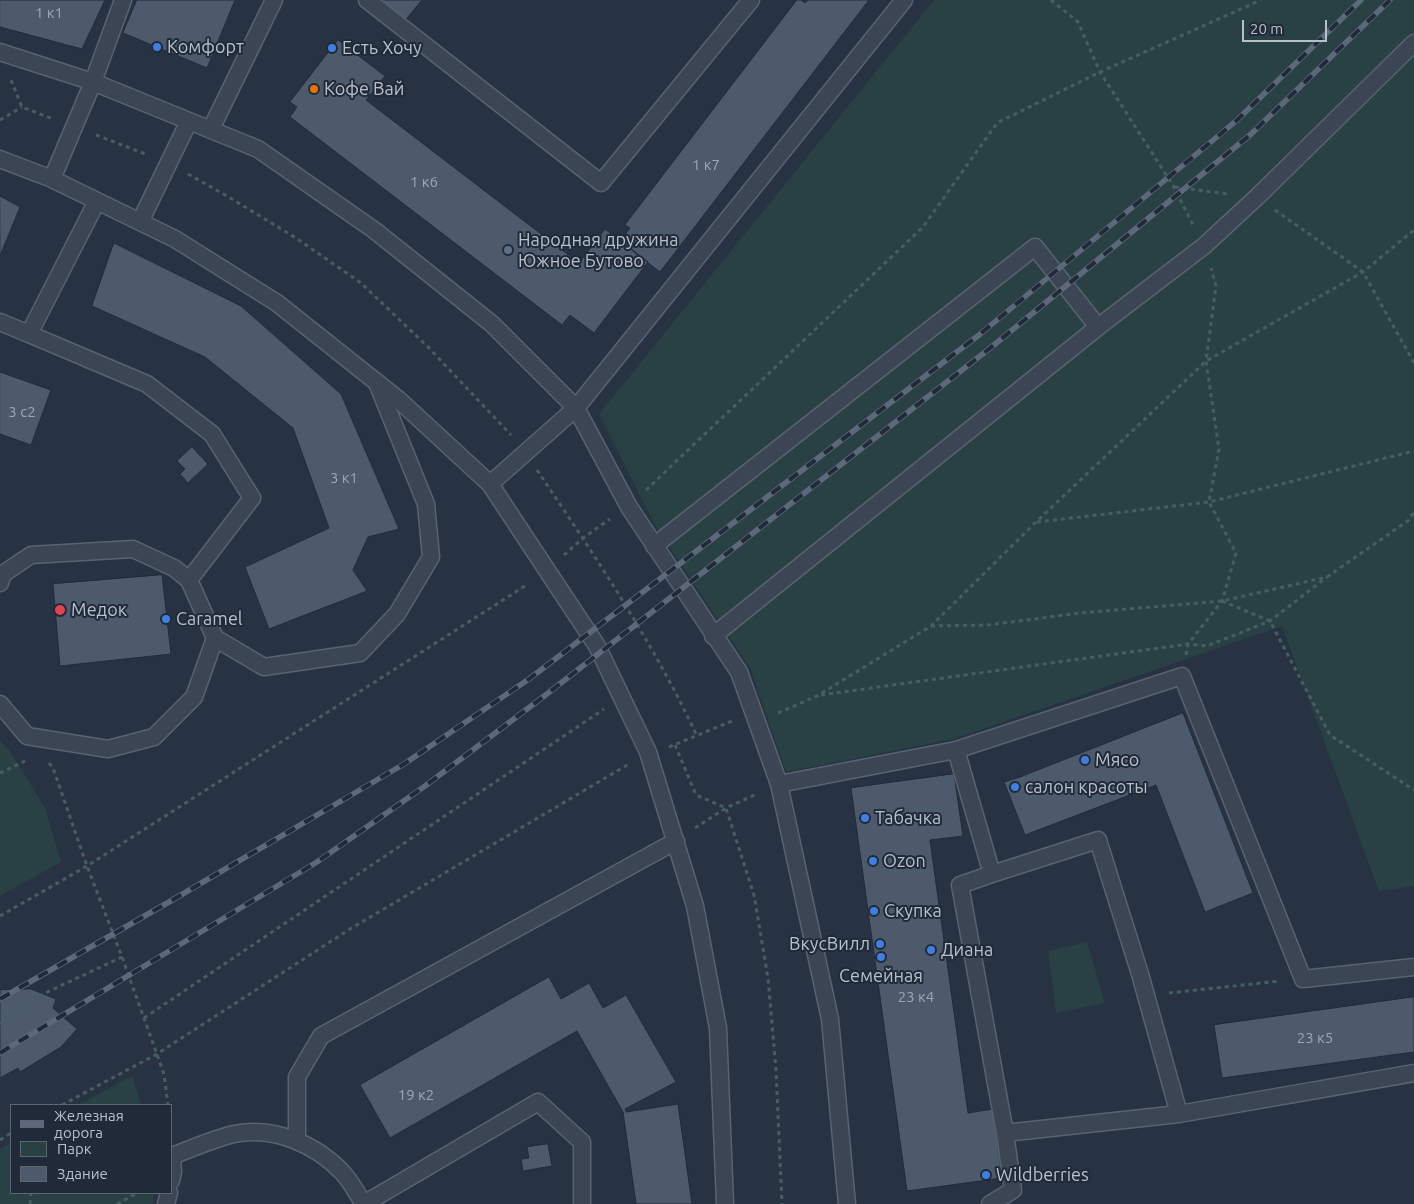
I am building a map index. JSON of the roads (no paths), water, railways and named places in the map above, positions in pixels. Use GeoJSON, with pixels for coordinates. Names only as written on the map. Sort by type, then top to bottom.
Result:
{"type":"FeatureCollection","features":[{"type":"Feature","properties":{"kind":"lane"},"geometry":{"type":"LineString","coordinates":[[52,179],[93,82],[123,0]]}},
{"type":"Feature","properties":{"kind":"lane"},"geometry":{"type":"LineString","coordinates":[[211,130],[274,0]]}},
{"type":"Feature","properties":{"kind":"lane"},"geometry":{"type":"LineString","coordinates":[[367,0],[601,183],[751,0]]}},
{"type":"Feature","properties":{"kind":"lane"},"geometry":{"type":"LineString","coordinates":[[490,484],[576,408],[904,0]]}},
{"type":"Feature","properties":{"kind":"lane"},"geometry":{"type":"LineString","coordinates":[[713,636],[1098,327],[1204,246],[1257,197],[1414,43]]}},
{"type":"Feature","properties":{"kind":"lane"},"geometry":{"type":"LineString","coordinates":[[0,52],[93,82],[258,149],[374,230],[492,324],[576,408],[629,507],[713,636],[739,672],[779,784],[830,1019],[847,1204]]}},
{"type":"Feature","properties":{"kind":"lane"},"geometry":{"type":"LineString","coordinates":[[140,222],[189,121]]}},
{"type":"Feature","properties":{"kind":"lane"},"geometry":{"type":"LineString","coordinates":[[0,159],[52,179],[174,238],[277,303],[399,400],[490,484],[596,646],[648,752],[695,906],[718,1028],[725,1204]]}},
{"type":"Feature","properties":{"kind":"lane"},"geometry":{"type":"LineString","coordinates":[[29,334],[97,201]]}},
{"type":"Feature","properties":{"kind":"lane"},"geometry":{"type":"LineString","coordinates":[[654,546],[1035,247],[1098,327]]}},
{"type":"Feature","properties":{"kind":"lane"},"geometry":{"type":"LineString","coordinates":[[0,322],[147,384],[212,434],[252,498],[189,580]]}},
{"type":"Feature","properties":{"kind":"lane"},"geometry":{"type":"LineString","coordinates":[[0,583],[3,574],[31,555],[133,549],[174,568],[189,580],[215,638],[264,666],[360,653],[397,614],[431,557],[426,504],[377,383]]}},
{"type":"Feature","properties":{"kind":"lane"},"geometry":{"type":"LineString","coordinates":[[0,704],[27,736],[108,750],[154,737],[194,697],[215,638]]}},
{"type":"Feature","properties":{"kind":"lane"},"geometry":{"type":"LineString","coordinates":[[779,784],[956,750],[1182,676],[1303,979],[1414,968]]}},
{"type":"Feature","properties":{"kind":"lane"},"geometry":{"type":"LineString","coordinates":[[956,750],[992,874]]}},
{"type":"Feature","properties":{"kind":"lane"},"geometry":{"type":"LineString","coordinates":[[990,1204],[1013,1190],[1005,1133],[960,885],[1098,840],[1146,995],[1179,1114]]}},
{"type":"Feature","properties":{"kind":"lane"},"geometry":{"type":"LineString","coordinates":[[297,1140],[296,1077],[321,1036],[676,841]]}},
{"type":"Feature","properties":{"kind":"lane"},"geometry":{"type":"LineString","coordinates":[[1005,1133],[1179,1114],[1414,1072]]}},
{"type":"Feature","properties":{"kind":"lane"},"geometry":{"type":"LineString","coordinates":[[172,1176],[172,1156],[208,1142],[236,1134],[264,1133],[297,1140],[323,1155],[343,1173],[364,1204],[538,1102],[582,1142],[582,1204]]}},
{"type":"Feature","properties":{"kind":"railway"},"geometry":{"type":"LineString","coordinates":[[0,999],[404,764],[529,679],[979,335],[1236,121],[1361,0]]}},
{"type":"Feature","properties":{"kind":"railway"},"geometry":{"type":"LineString","coordinates":[[0,1053],[317,862],[425,786],[543,697],[989,349],[1250,135],[1390,0]]}},
{"type":"Feature","properties":{"kind":"place","name":"Комфорт"},"geometry":{"type":"Point","coordinates":[157,47]}},
{"type":"Feature","properties":{"kind":"place","name":"Есть Хочу"},"geometry":{"type":"Point","coordinates":[332,48]}},
{"type":"Feature","properties":{"kind":"place","name":"Кофе Вай"},"geometry":{"type":"Point","coordinates":[314,89]}},
{"type":"Feature","properties":{"kind":"place","name":"Народная дружина Южное Бутово"},"geometry":{"type":"Point","coordinates":[508,250]}},
{"type":"Feature","properties":{"kind":"place","name":"Медок"},"geometry":{"type":"Point","coordinates":[60,610]}},
{"type":"Feature","properties":{"kind":"place","name":"Caramel"},"geometry":{"type":"Point","coordinates":[166,619]}},
{"type":"Feature","properties":{"kind":"place","name":"Мясо"},"geometry":{"type":"Point","coordinates":[1085,760]}},
{"type":"Feature","properties":{"kind":"place","name":"салон красоты"},"geometry":{"type":"Point","coordinates":[1015,787]}},
{"type":"Feature","properties":{"kind":"place","name":"Табачка"},"geometry":{"type":"Point","coordinates":[865,818]}},
{"type":"Feature","properties":{"kind":"place","name":"Ozon"},"geometry":{"type":"Point","coordinates":[873,861]}},
{"type":"Feature","properties":{"kind":"place","name":"Скупка"},"geometry":{"type":"Point","coordinates":[874,911]}},
{"type":"Feature","properties":{"kind":"place","name":"ВкусВилл"},"geometry":{"type":"Point","coordinates":[880,944]}},
{"type":"Feature","properties":{"kind":"place","name":"Диана"},"geometry":{"type":"Point","coordinates":[931,950]}},
{"type":"Feature","properties":{"kind":"place","name":"Семейная"},"geometry":{"type":"Point","coordinates":[881,957]}},
{"type":"Feature","properties":{"kind":"place","name":"Wildberries"},"geometry":{"type":"Point","coordinates":[986,1175]}}]}
